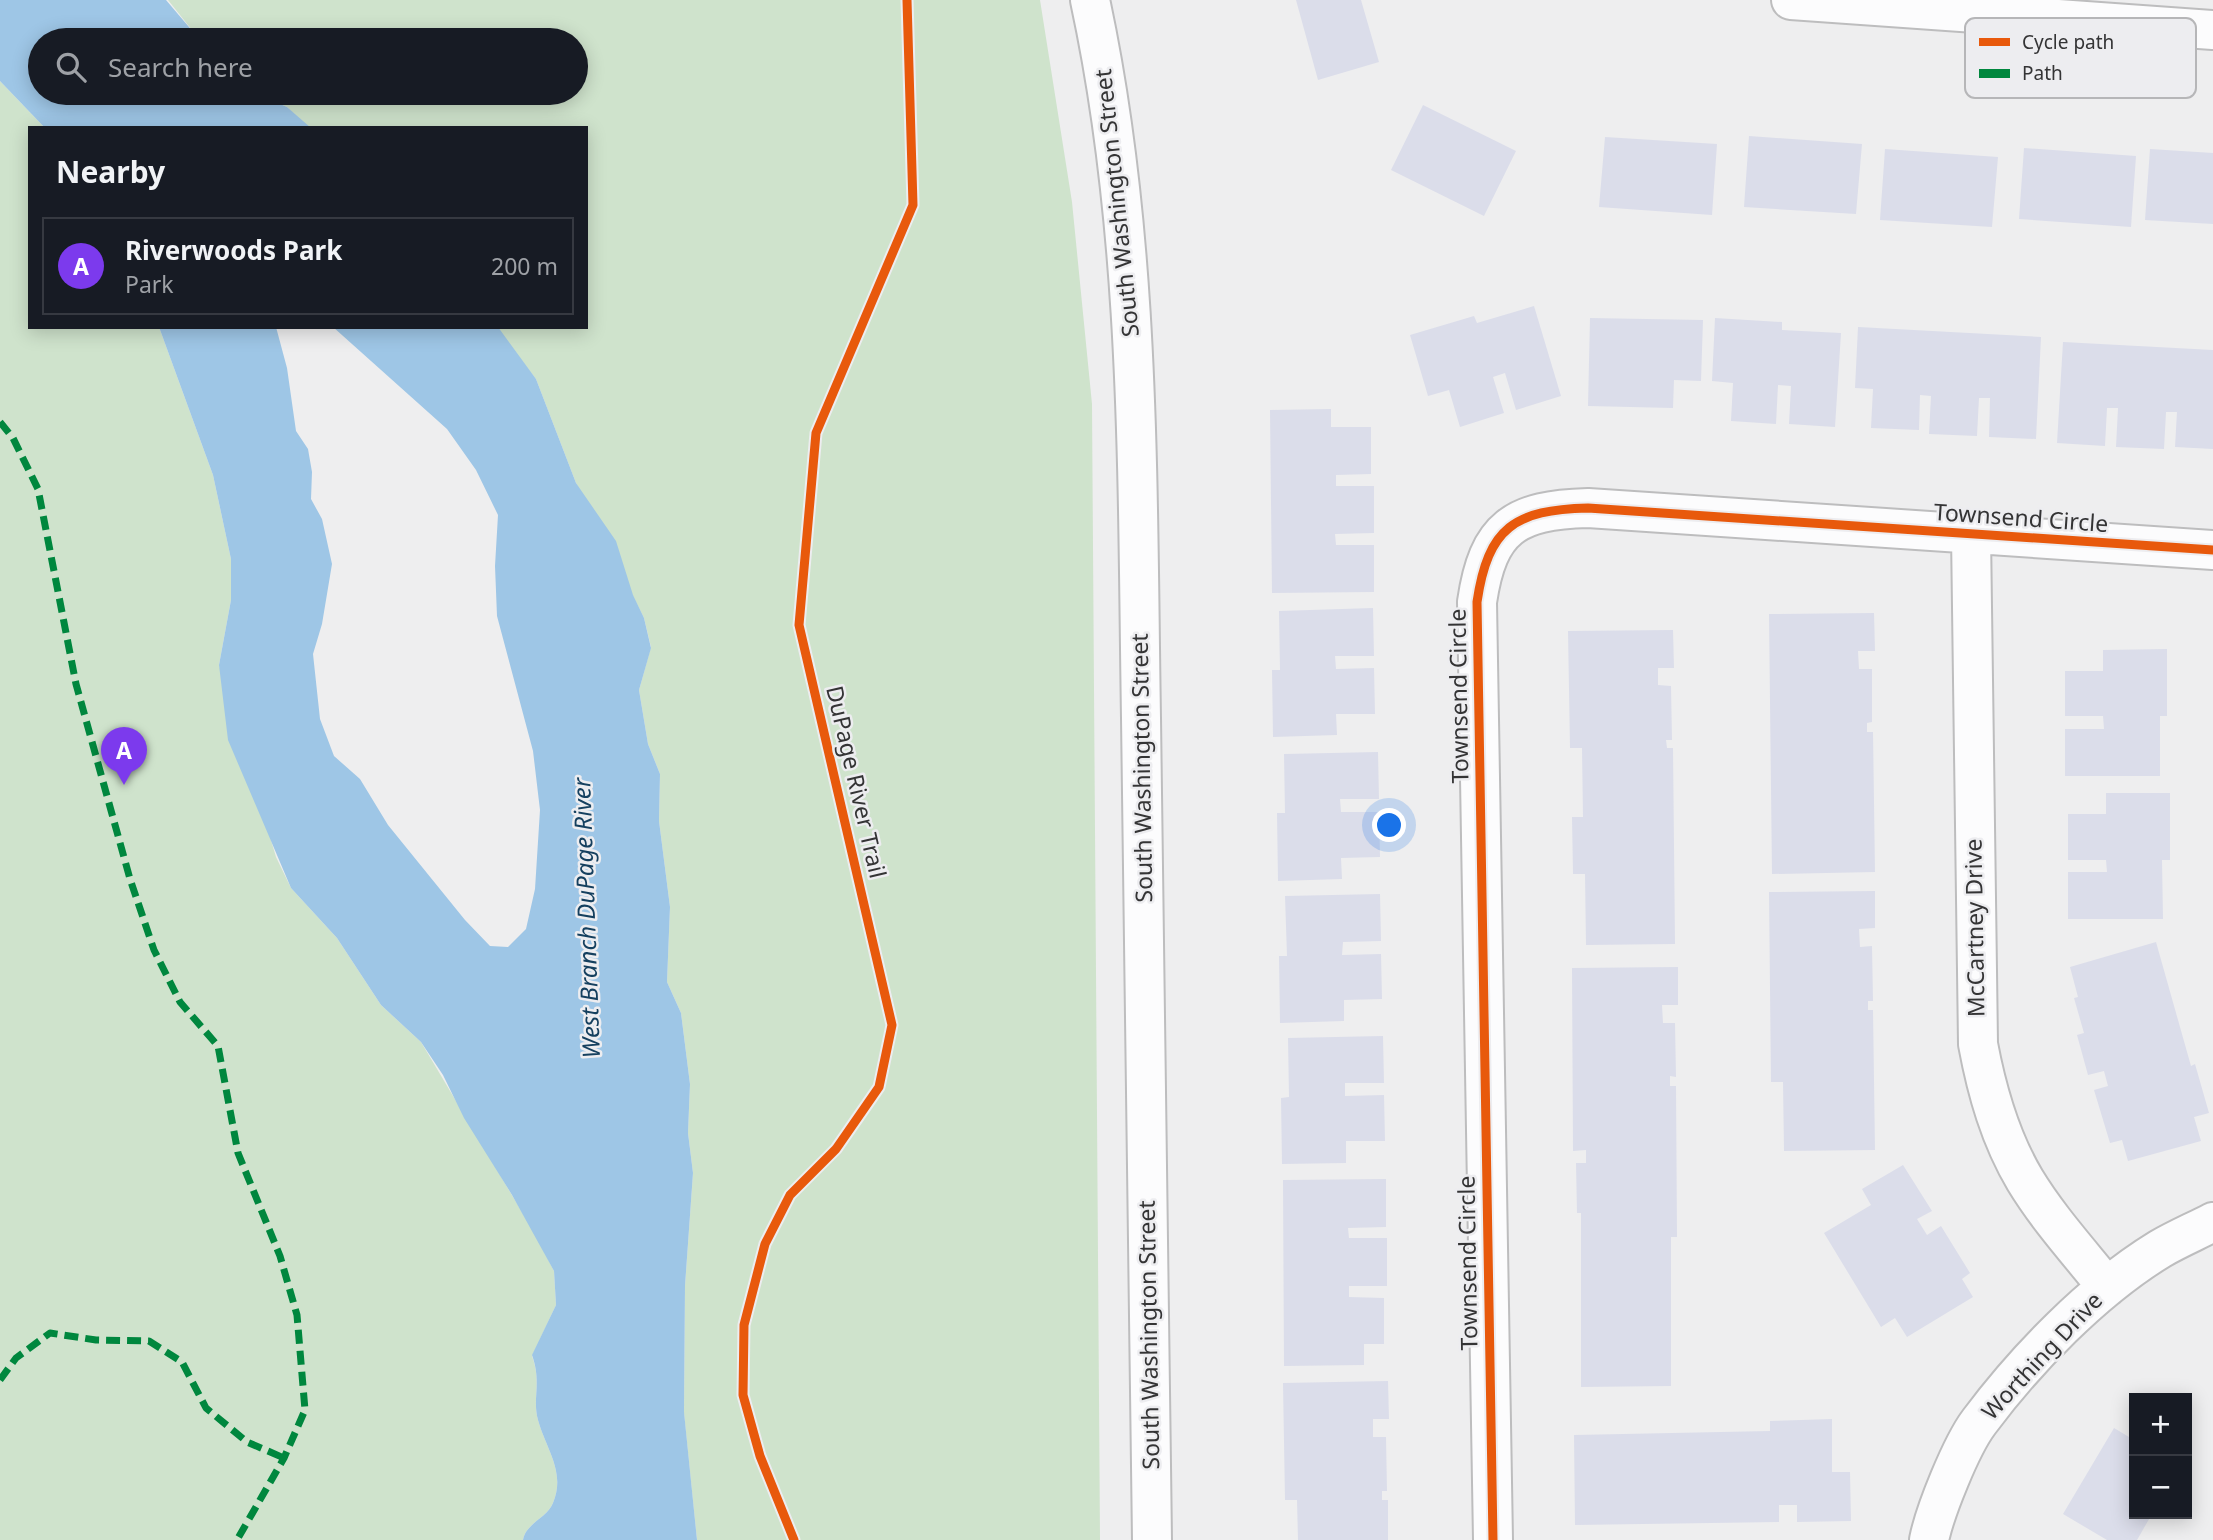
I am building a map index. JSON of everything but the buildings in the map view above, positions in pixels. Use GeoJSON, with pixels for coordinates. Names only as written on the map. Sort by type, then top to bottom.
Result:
{"type":"FeatureCollection","features":[{"type":"Feature","properties":{"kind":"street","name":"South Washington Street"},"geometry":{"type":"LineString","coordinates":[[1090,0],[1112,119],[1131,301],[1139,587],[1152,1540]]}},
{"type":"Feature","properties":{"kind":"street"},"geometry":{"type":"LineString","coordinates":[[1791,0],[2044,18]]}},
{"type":"Feature","properties":{"kind":"street","name":"Townsend Circle"},"geometry":{"type":"LineString","coordinates":[[1493,1540],[1477,602],[1482,568],[1494,543],[1511,525],[1550,509],[1588,508],[2213,550]]}},
{"type":"Feature","properties":{"kind":"street","name":"McCartney Drive"},"geometry":{"type":"LineString","coordinates":[[1971,534],[1978,1044],[1997,1121],[2013,1158],[2026,1182],[2107,1287]]}},
{"type":"Feature","properties":{"kind":"street","name":"Worthing Drive"},"geometry":{"type":"LineString","coordinates":[[1929,1540],[1934,1515],[1978,1424],[2043,1349],[2107,1287],[2161,1248],[2213,1222]]}},
{"type":"Feature","properties":{"kind":"green space"},"geometry":{"type":"Polygon","coordinates":[[[168,0],[1040,0],[1072,202],[1092,404],[1100,1540],[697,1540],[684,1413],[685,1286],[693,1173],[688,1133],[690,1084],[681,1013],[667,982],[670,907],[659,821],[660,774],[648,744],[639,690],[651,647],[644,618],[576,483],[536,379],[497,329],[588,329],[588,126],[307,126],[282,105],[588,105],[588,28],[190,28],[168,0]]]}},
{"type":"Feature","properties":{"kind":"green space"},"geometry":{"type":"Polygon","coordinates":[[[0,81],[43,126],[28,126],[28,329],[160,329],[213,475],[231,559],[231,600],[219,665],[276,857],[291,888],[337,938],[381,1005],[421,1042],[535,1234],[554,1271],[556,1305],[532,1356],[536,1374],[536,1412],[557,1481],[553,1503],[528,1529],[523,1540],[0,1540],[0,81]]]}},
{"type":"Feature","properties":{"kind":"water"},"geometry":{"type":"Polygon","coordinates":[[[0,0],[166,0],[190,28],[28,28],[28,105],[282,105],[309,126],[43,126],[0,81],[0,0]]]}},
{"type":"Feature","properties":{"kind":"water","name":"West Branch DuPage River"},"geometry":{"type":"Polygon","coordinates":[[[160,329],[277,329],[287,368],[296,431],[308,449],[312,472],[311,499],[322,519],[332,564],[322,624],[313,654],[320,719],[334,756],[360,779],[388,825],[465,920],[490,946],[508,947],[526,929],[535,889],[540,810],[533,751],[497,616],[495,566],[498,515],[476,470],[447,429],[335,329],[499,329],[536,379],[576,483],[616,541],[633,595],[644,618],[651,648],[639,690],[648,744],[660,774],[659,821],[670,907],[667,982],[681,1013],[690,1084],[688,1133],[693,1173],[685,1286],[684,1412],[697,1540],[523,1540],[528,1529],[550,1508],[556,1492],[556,1471],[536,1412],[536,1374],[532,1355],[556,1305],[554,1271],[512,1195],[464,1118],[443,1075],[421,1042],[381,1005],[337,938],[291,888],[228,740],[219,665],[231,600],[231,559],[213,475],[160,329]]]}},
{"type":"Feature","properties":{"kind":"marked path"},"geometry":{"type":"LineString","coordinates":[[0,422],[13,438],[38,489],[76,684],[130,879],[154,950],[180,1002],[218,1046],[238,1153],[280,1256],[297,1315],[305,1410],[284,1458],[237,1540]]}},
{"type":"Feature","properties":{"kind":"marked path"},"geometry":{"type":"LineString","coordinates":[[0,1380],[16,1358],[50,1333],[96,1340],[149,1341],[182,1362],[206,1408],[247,1442],[284,1458]]}},
{"type":"Feature","properties":{"kind":"cycle path","name":"DuPage River Trail"},"geometry":{"type":"LineString","coordinates":[[794,1540],[760,1456],[743,1395],[744,1325],[765,1244],[790,1195],[836,1149],[879,1087],[892,1025],[799,625],[816,433],[913,205],[907,0]]}},
{"type":"Feature","properties":{"kind":"cycle path"},"geometry":{"type":"LineString","coordinates":[[1493,1540],[1477,602],[1489,556],[1498,540],[1509,528],[1524,519],[1541,513],[1588,508],[2213,550]]}},
{"type":"Feature","properties":{"kind":"place","name":"Riverwoods Park"},"geometry":{"type":"Point","coordinates":[124,785]}}]}
